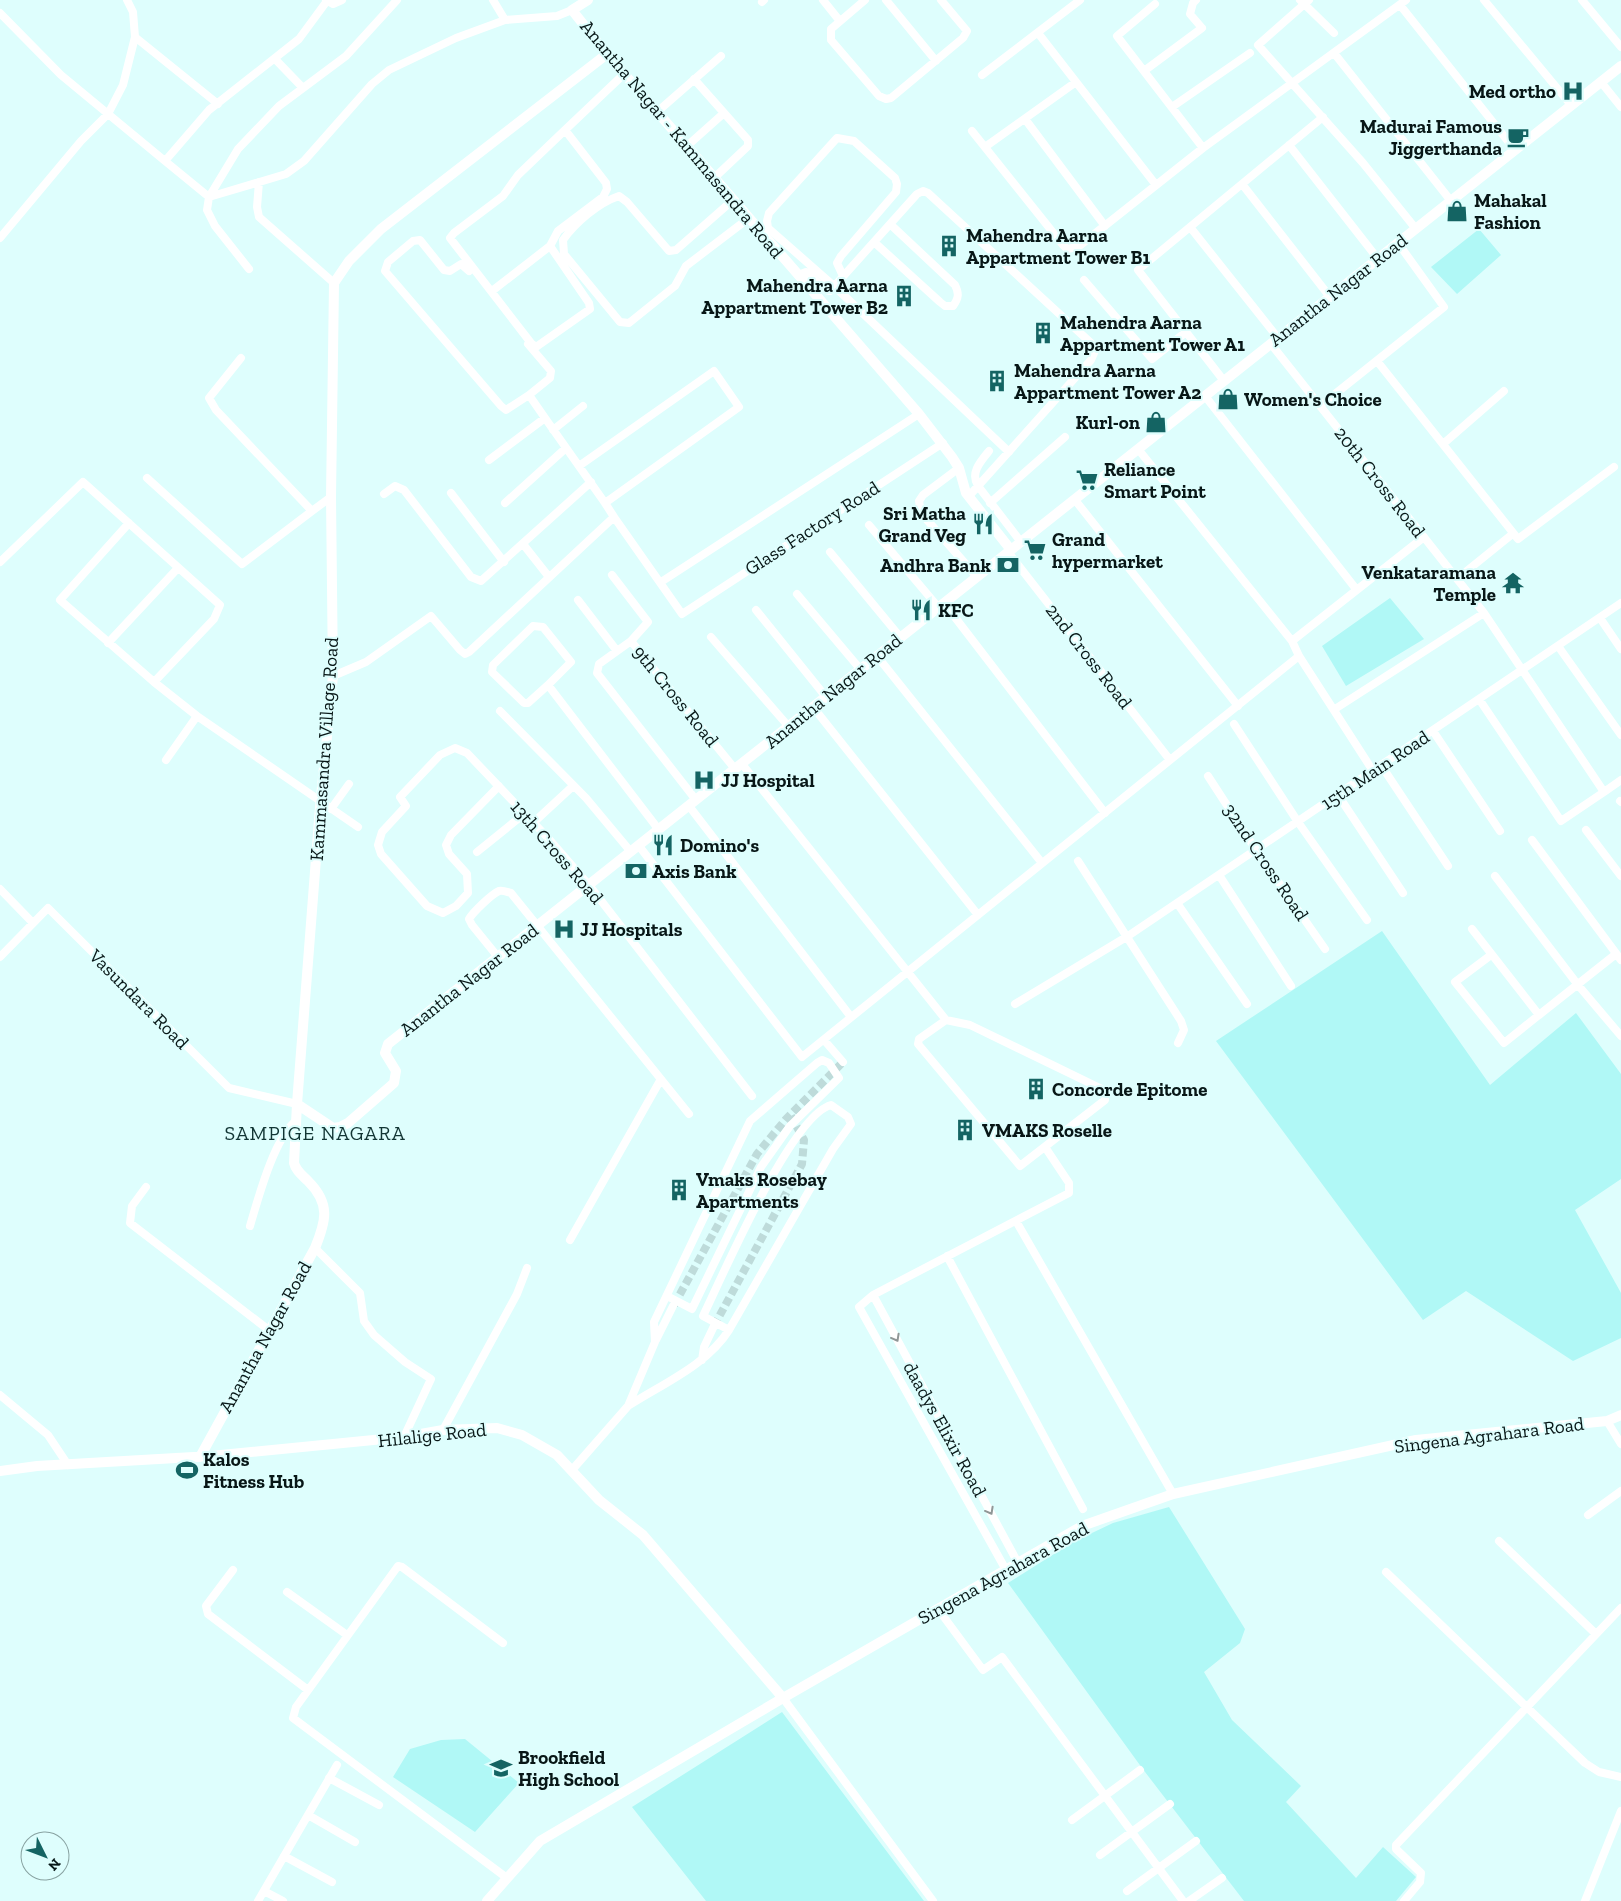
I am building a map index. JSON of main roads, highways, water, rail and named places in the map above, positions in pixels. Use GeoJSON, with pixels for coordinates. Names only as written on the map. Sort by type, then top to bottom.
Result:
{"type":"FeatureCollection","features":[{"type":"Feature","properties":{"kind":"tunnel"},"geometry":{"type":"LineString","coordinates":[[674,1305],[757,1154],[786,1119],[843,1062]]}},
{"type":"Feature","properties":{"kind":"tunnel"},"geometry":{"type":"LineString","coordinates":[[714,1326],[802,1164],[804,1140],[791,1116]]}},
{"type":"Feature","properties":{"kind":"place","name":"Med ortho"},"geometry":{"type":"Point","coordinates":[1573,91]}},
{"type":"Feature","properties":{"kind":"place","name":"Madurai Famous Jiggerthanda"},"geometry":{"type":"Point","coordinates":[1518,137]}},
{"type":"Feature","properties":{"kind":"place","name":"Mahakal Fashion"},"geometry":{"type":"Point","coordinates":[1457,211]}},
{"type":"Feature","properties":{"kind":"place","name":"Mahendra Aarna Appartment Tower B1"},"geometry":{"type":"Point","coordinates":[949,246]}},
{"type":"Feature","properties":{"kind":"place","name":"Mahendra Aarna Appartment Tower B2"},"geometry":{"type":"Point","coordinates":[904,296]}},
{"type":"Feature","properties":{"kind":"place","name":"Mahendra Aarna Appartment Tower A1"},"geometry":{"type":"Point","coordinates":[1043,333]}},
{"type":"Feature","properties":{"kind":"place","name":"Mahendra Aarna Appartment Tower A2"},"geometry":{"type":"Point","coordinates":[997,381]}},
{"type":"Feature","properties":{"kind":"place","name":"Women's Choice"},"geometry":{"type":"Point","coordinates":[1228,399]}},
{"type":"Feature","properties":{"kind":"place","name":"Kurl-on"},"geometry":{"type":"Point","coordinates":[1156,422]}},
{"type":"Feature","properties":{"kind":"place","name":"Reliance Smart Point"},"geometry":{"type":"Point","coordinates":[1087,480]}},
{"type":"Feature","properties":{"kind":"place","name":"Sri Matha Grand Veg"},"geometry":{"type":"Point","coordinates":[983,524]}},
{"type":"Feature","properties":{"kind":"place","name":"Grand hypermarket"},"geometry":{"type":"Point","coordinates":[1035,550]}},
{"type":"Feature","properties":{"kind":"place","name":"Andhra Bank"},"geometry":{"type":"Point","coordinates":[1008,565]}},
{"type":"Feature","properties":{"kind":"place","name":"Venkataramana Temple"},"geometry":{"type":"Point","coordinates":[1513,583]}},
{"type":"Feature","properties":{"kind":"place","name":"KFC"},"geometry":{"type":"Point","coordinates":[921,610]}},
{"type":"Feature","properties":{"kind":"place","name":"JJ Hospital"},"geometry":{"type":"Point","coordinates":[704,780]}},
{"type":"Feature","properties":{"kind":"place","name":"Domino's"},"geometry":{"type":"Point","coordinates":[663,845]}},
{"type":"Feature","properties":{"kind":"place","name":"Axis Bank"},"geometry":{"type":"Point","coordinates":[636,871]}},
{"type":"Feature","properties":{"kind":"place","name":"JJ Hospitals"},"geometry":{"type":"Point","coordinates":[564,929]}},
{"type":"Feature","properties":{"kind":"place","name":"Concorde Epitome"},"geometry":{"type":"Point","coordinates":[1036,1089]}},
{"type":"Feature","properties":{"kind":"place","name":"VMAKS Roselle"},"geometry":{"type":"Point","coordinates":[965,1130]}},
{"type":"Feature","properties":{"kind":"place","name":"Vmaks Rosebay Apartments"},"geometry":{"type":"Point","coordinates":[679,1190]}},
{"type":"Feature","properties":{"kind":"place","name":"Kalos Fitness Hub"},"geometry":{"type":"Point","coordinates":[187,1470]}},
{"type":"Feature","properties":{"kind":"place","name":"Brookfield High School"},"geometry":{"type":"Point","coordinates":[501,1768]}},
{"type":"Feature","properties":{"kind":"district","name":"SAMPIGE NAGARA"},"geometry":{"type":"Point","coordinates":[315,1133]}}]}
